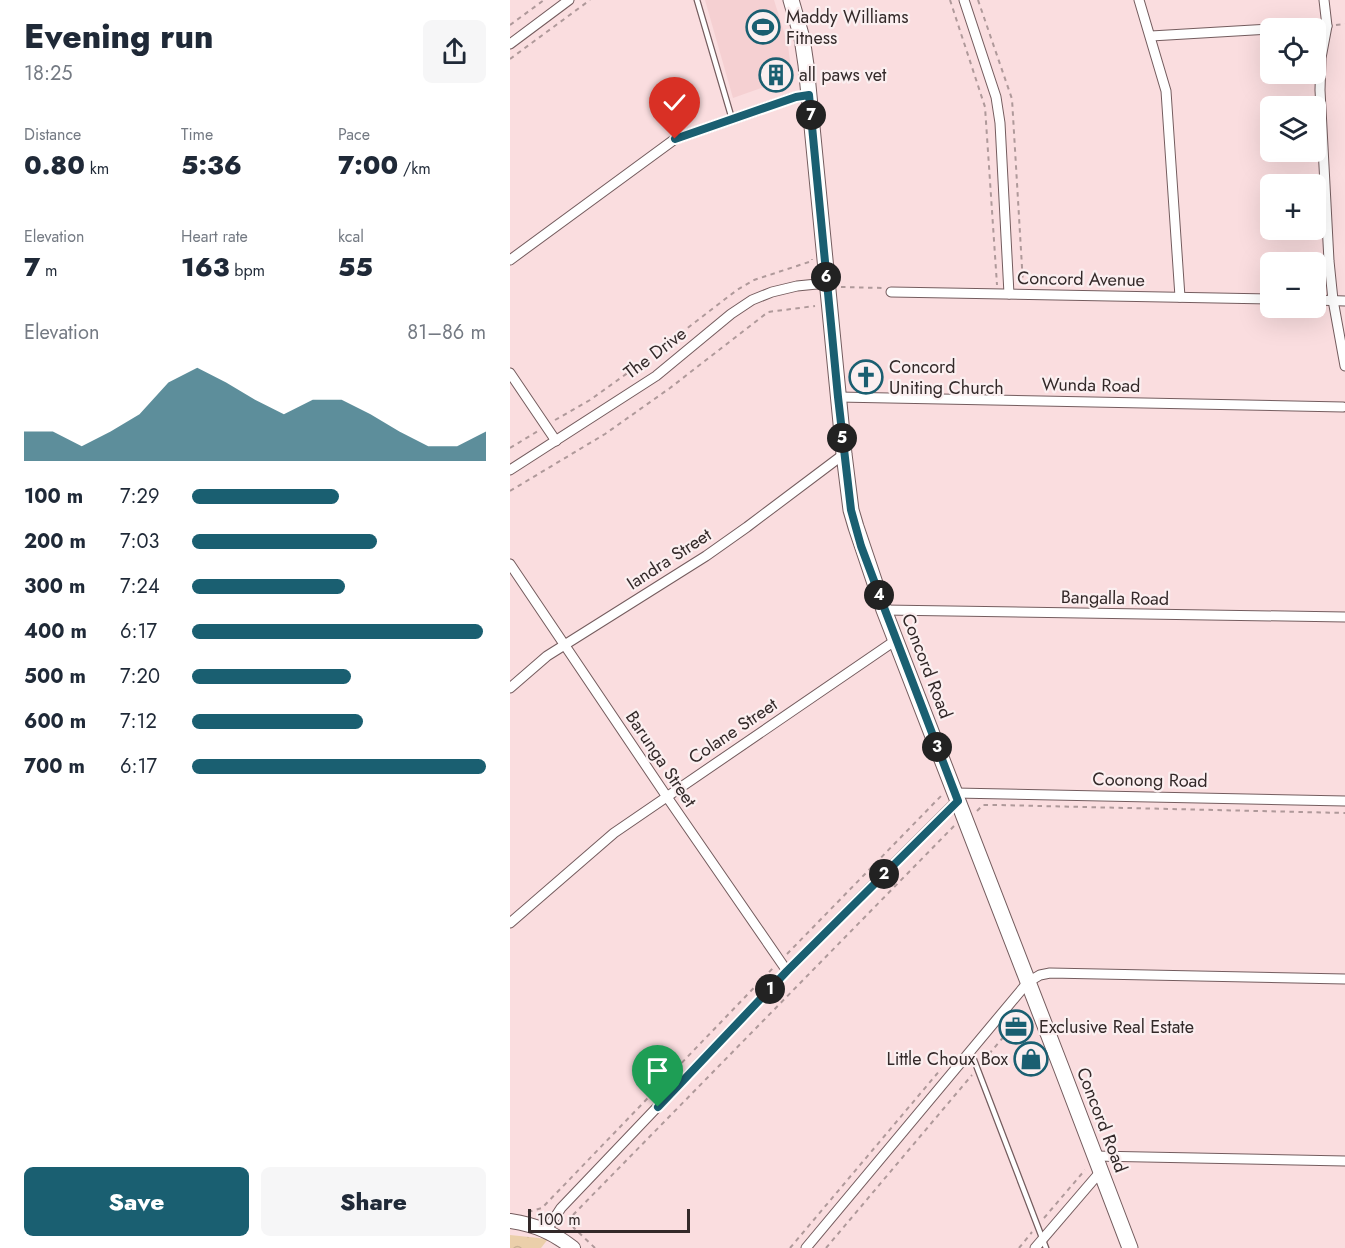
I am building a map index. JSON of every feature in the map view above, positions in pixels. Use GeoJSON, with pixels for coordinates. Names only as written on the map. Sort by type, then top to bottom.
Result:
{"type":"FeatureCollection","features":[{"type":"Feature","properties":{"kind":"main road","name":"Concord Road"},"geometry":{"type":"LineString","coordinates":[[791,0],[807,65],[834,285],[838,397],[844,454],[848,490],[856,527],[952,796],[1028,982],[1130,1248]]}},
{"type":"Feature","properties":{"kind":"main road"},"geometry":{"type":"LineString","coordinates":[[515,1216],[559,1237],[573,1248]]}},
{"type":"Feature","properties":{"kind":"street"},"geometry":{"type":"LineString","coordinates":[[510,44],[569,0]]}},
{"type":"Feature","properties":{"kind":"street"},"geometry":{"type":"LineString","coordinates":[[964,0],[996,97],[1000,123],[1009,294]]}},
{"type":"Feature","properties":{"kind":"street"},"geometry":{"type":"LineString","coordinates":[[1139,0],[1166,91],[1180,297]]}},
{"type":"Feature","properties":{"kind":"street"},"geometry":{"type":"LineString","coordinates":[[1324,0],[1327,26],[1321,58],[1320,90],[1329,261],[1333,300],[1345,366]]}},
{"type":"Feature","properties":{"kind":"street"},"geometry":{"type":"LineString","coordinates":[[1151,36],[1260,30]]}},
{"type":"Feature","properties":{"kind":"street"},"geometry":{"type":"LineString","coordinates":[[510,261],[675,139],[796,97],[809,95]]}},
{"type":"Feature","properties":{"kind":"street","name":"The Drive"},"geometry":{"type":"LineString","coordinates":[[510,470],[656,376],[731,314],[752,300],[796,286],[834,285]]}},
{"type":"Feature","properties":{"kind":"street","name":"Concord Avenue"},"geometry":{"type":"LineString","coordinates":[[891,292],[1260,299]]}},
{"type":"Feature","properties":{"kind":"street"},"geometry":{"type":"LineString","coordinates":[[1326,300],[1345,301]]}},
{"type":"Feature","properties":{"kind":"street"},"geometry":{"type":"LineString","coordinates":[[510,373],[556,441]]}},
{"type":"Feature","properties":{"kind":"street","name":"Wunda Road"},"geometry":{"type":"LineString","coordinates":[[838,397],[1344,405]]}},
{"type":"Feature","properties":{"kind":"street","name":"Iandra Street"},"geometry":{"type":"LineString","coordinates":[[510,688],[547,656],[706,556],[844,454]]}},
{"type":"Feature","properties":{"kind":"street","name":"Barunga Street"},"geometry":{"type":"LineString","coordinates":[[510,564],[787,971]]}},
{"type":"Feature","properties":{"kind":"street","name":"Bangalla Road"},"geometry":{"type":"LineString","coordinates":[[885,610],[1345,617]]}},
{"type":"Feature","properties":{"kind":"street","name":"Colane Street"},"geometry":{"type":"LineString","coordinates":[[510,923],[614,833],[896,640]]}},
{"type":"Feature","properties":{"kind":"street"},"geometry":{"type":"LineString","coordinates":[[546,1231],[561,1208],[952,796]]}},
{"type":"Feature","properties":{"kind":"street","name":"Coonong Road"},"geometry":{"type":"LineString","coordinates":[[952,796],[1345,801]]}},
{"type":"Feature","properties":{"kind":"street"},"geometry":{"type":"LineString","coordinates":[[806,1248],[1028,982],[1040,975],[1050,973],[1345,979]]}},
{"type":"Feature","properties":{"kind":"street"},"geometry":{"type":"LineString","coordinates":[[1094,1156],[1345,1161]]}},
{"type":"Feature","properties":{"kind":"street"},"geometry":{"type":"LineString","coordinates":[[1035,1248],[1044,1243],[1101,1171]]}},
{"type":"Feature","properties":{"kind":"lane"},"geometry":{"type":"LineString","coordinates":[[697,0],[732,119]]}},
{"type":"Feature","properties":{"kind":"lane"},"geometry":{"type":"LineString","coordinates":[[970,1051],[1044,1243]]}},
{"type":"Feature","properties":{"kind":"path"},"geometry":{"type":"LineString","coordinates":[[510,25],[544,0]]}},
{"type":"Feature","properties":{"kind":"path"},"geometry":{"type":"LineString","coordinates":[[510,59],[590,0]]}},
{"type":"Feature","properties":{"kind":"path"},"geometry":{"type":"LineString","coordinates":[[950,0],[985,107],[997,288]]}},
{"type":"Feature","properties":{"kind":"path"},"geometry":{"type":"LineString","coordinates":[[555,420],[590,400],[737,290],[754,280],[812,261]]}},
{"type":"Feature","properties":{"kind":"path"},"geometry":{"type":"LineString","coordinates":[[834,285],[884,288],[891,292]]}},
{"type":"Feature","properties":{"kind":"path"},"geometry":{"type":"LineString","coordinates":[[510,491],[605,434],[670,388],[768,312],[815,306]]}},
{"type":"Feature","properties":{"kind":"path"},"geometry":{"type":"LineString","coordinates":[[510,448],[540,430]]}},
{"type":"Feature","properties":{"kind":"path"},"geometry":{"type":"LineString","coordinates":[[785,956],[952,796]]}},
{"type":"Feature","properties":{"kind":"path"},"geometry":{"type":"LineString","coordinates":[[977,812],[983,805],[997,805],[1345,813]]}},
{"type":"Feature","properties":{"kind":"path"},"geometry":{"type":"LineString","coordinates":[[595,1248],[574,1228],[569,1219],[954,826]]}},
{"type":"Feature","properties":{"kind":"path"},"geometry":{"type":"LineString","coordinates":[[515,1216],[542,1208],[773,968]]}},
{"type":"Feature","properties":{"kind":"path"},"geometry":{"type":"LineString","coordinates":[[826,1248],[1024,1013]]}},
{"type":"Feature","properties":{"kind":"path"},"geometry":{"type":"LineString","coordinates":[[790,1248],[943,1067]]}},
{"type":"Feature","properties":{"kind":"path"},"geometry":{"type":"LineString","coordinates":[[1019,1248],[1085,1170]]}},
{"type":"Feature","properties":{"kind":"shaded area"},"geometry":{"type":"Polygon","coordinates":[[[705,0],[774,0],[788,45],[791,70],[784,80],[733,98],[705,0]]]}},
{"type":"Feature","properties":{"kind":"green space"},"geometry":{"type":"Polygon","coordinates":[[[510,1235],[548,1239],[541,1248],[510,1248],[510,1235]]]}},
{"type":"Feature","properties":{"kind":"place","name":"Maddy Williams Fitness"},"geometry":{"type":"Point","coordinates":[763,27]}},
{"type":"Feature","properties":{"kind":"place","name":"all paws vet"},"geometry":{"type":"Point","coordinates":[776,75]}},
{"type":"Feature","properties":{"kind":"place","name":"Concord Uniting Church"},"geometry":{"type":"Point","coordinates":[866,377]}},
{"type":"Feature","properties":{"kind":"place","name":"Exclusive Real Estate"},"geometry":{"type":"Point","coordinates":[1016,1027]}},
{"type":"Feature","properties":{"kind":"place","name":"Little Choux Box"},"geometry":{"type":"Point","coordinates":[1031,1059]}},
{"type":"Feature","properties":{"kind":"route"},"geometry":{"type":"LineString","coordinates":[[658,1107],[787,971],[958,801],[861,546],[851,510],[809,95],[796,97],[675,139]]}}]}
